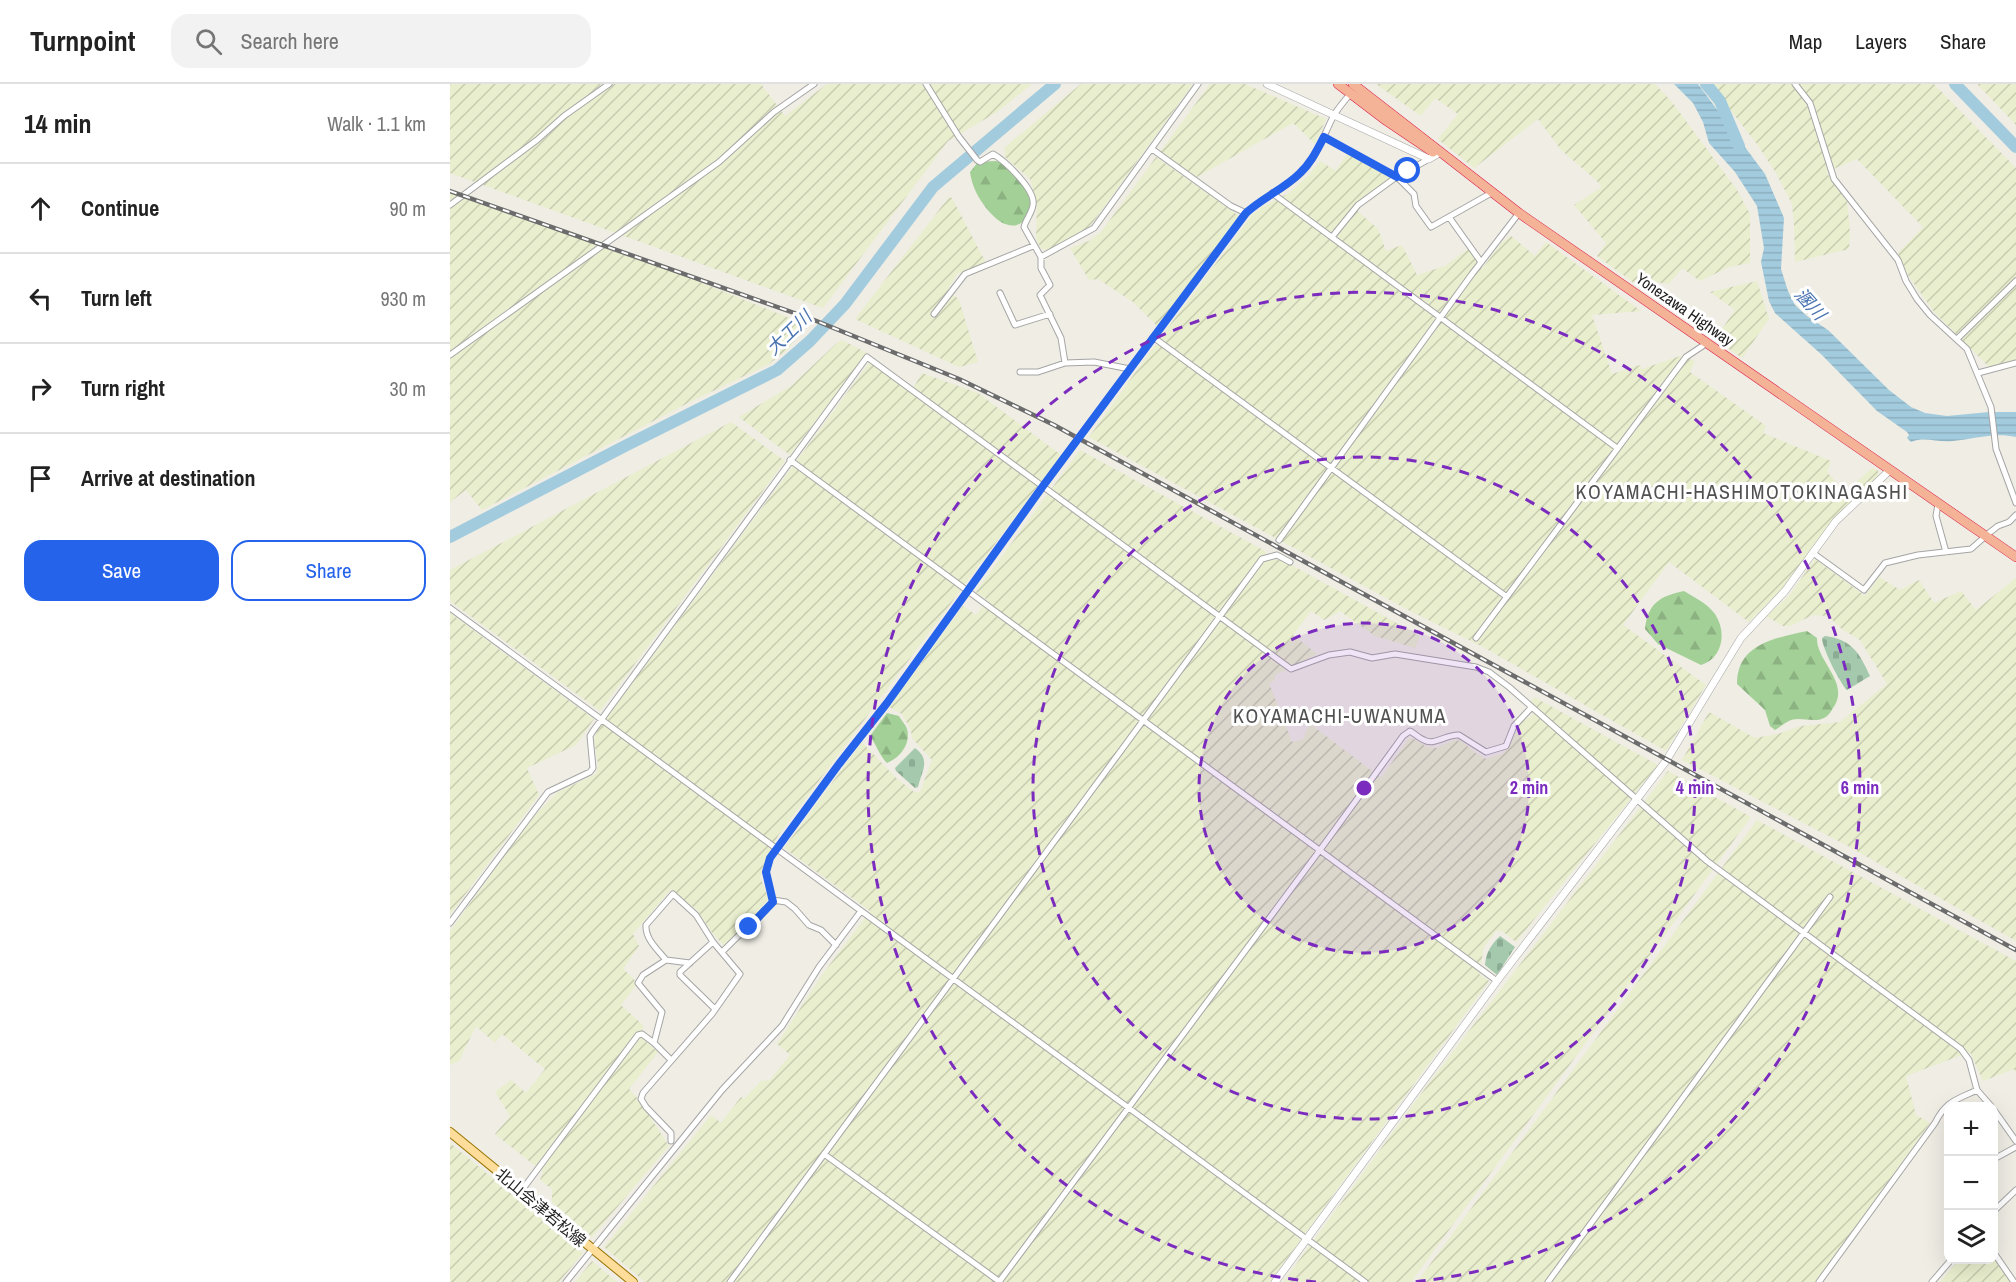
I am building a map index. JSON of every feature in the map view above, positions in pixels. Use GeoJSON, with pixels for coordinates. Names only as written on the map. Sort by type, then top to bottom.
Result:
{"type":"FeatureCollection","features":[{"type":"Feature","properties":{"kind":"highway"},"geometry":{"type":"LineString","coordinates":[[1338,84],[1353,88],[1436,155]]}},
{"type":"Feature","properties":{"kind":"highway","name":"Yonezawa Highway"},"geometry":{"type":"LineString","coordinates":[[1436,155],[1483,184],[1519,213],[2016,557]]}},
{"type":"Feature","properties":{"kind":"main road","name":"北山会津若松線"},"geometry":{"type":"LineString","coordinates":[[450,1131],[633,1282]]}},
{"type":"Feature","properties":{"kind":"street"},"geometry":{"type":"LineString","coordinates":[[450,205],[609,84]]}},
{"type":"Feature","properties":{"kind":"street"},"geometry":{"type":"LineString","coordinates":[[450,355],[718,162],[774,112],[814,84]]}},
{"type":"Feature","properties":{"kind":"street"},"geometry":{"type":"LineString","coordinates":[[926,84],[977,160],[980,162],[993,154],[1001,159],[1029,190],[1033,198],[1034,206],[1024,227],[1041,257],[1041,268],[1050,285],[1040,295],[1061,338],[1065,363]]}},
{"type":"Feature","properties":{"kind":"street"},"geometry":{"type":"LineString","coordinates":[[1041,257],[1094,228],[1198,84]]}},
{"type":"Feature","properties":{"kind":"street"},"geometry":{"type":"LineString","coordinates":[[1267,84],[1436,155]]}},
{"type":"Feature","properties":{"kind":"street"},"geometry":{"type":"LineString","coordinates":[[1795,84],[1810,103],[1834,179],[1893,252],[1917,299],[1930,315],[1958,338],[1967,349],[1991,407],[1995,449],[2016,503]]}},
{"type":"Feature","properties":{"kind":"street"},"geometry":{"type":"LineString","coordinates":[[723,951],[773,900],[766,872],[770,858],[887,703],[1043,486],[1246,213],[1257,202],[1299,175],[1314,156],[1335,114],[1353,88]]}},
{"type":"Feature","properties":{"kind":"street"},"geometry":{"type":"LineString","coordinates":[[1324,137],[1397,177],[1414,194],[1416,206],[1431,227],[1493,192]]}},
{"type":"Feature","properties":{"kind":"street"},"geometry":{"type":"LineString","coordinates":[[1152,149],[1231,206],[1246,213]]}},
{"type":"Feature","properties":{"kind":"street"},"geometry":{"type":"LineString","coordinates":[[1332,237],[1359,205],[1397,177],[1436,155]]}},
{"type":"Feature","properties":{"kind":"street"},"geometry":{"type":"LineString","coordinates":[[1272,193],[1617,448]]}},
{"type":"Feature","properties":{"kind":"street"},"geometry":{"type":"LineString","coordinates":[[1279,540],[1519,213]]}},
{"type":"Feature","properties":{"kind":"street"},"geometry":{"type":"LineString","coordinates":[[1449,217],[1481,262]]}},
{"type":"Feature","properties":{"kind":"street"},"geometry":{"type":"LineString","coordinates":[[934,314],[965,274],[1033,246]]}},
{"type":"Feature","properties":{"kind":"street"},"geometry":{"type":"LineString","coordinates":[[1958,338],[2016,281]]}},
{"type":"Feature","properties":{"kind":"street"},"geometry":{"type":"LineString","coordinates":[[1000,293],[1015,325],[1050,314]]}},
{"type":"Feature","properties":{"kind":"street"},"geometry":{"type":"LineString","coordinates":[[1154,337],[1507,597]]}},
{"type":"Feature","properties":{"kind":"street"},"geometry":{"type":"LineString","coordinates":[[1476,638],[1686,357],[1708,343]]}},
{"type":"Feature","properties":{"kind":"street"},"geometry":{"type":"LineString","coordinates":[[450,923],[548,792],[590,772],[593,768],[590,736],[867,357],[1291,669],[1329,656],[1350,652],[1372,658],[1395,654],[1445,661],[1489,672],[1707,861],[1961,1049],[1969,1060],[1977,1090],[1987,1102]]}},
{"type":"Feature","properties":{"kind":"street"},"geometry":{"type":"LineString","coordinates":[[1020,372],[1038,372],[1065,363],[1094,362],[1130,369]]}},
{"type":"Feature","properties":{"kind":"street"},"geometry":{"type":"LineString","coordinates":[[1978,373],[2016,363]]}},
{"type":"Feature","properties":{"kind":"street"},"geometry":{"type":"LineString","coordinates":[[790,460],[1497,981]]}},
{"type":"Feature","properties":{"kind":"street"},"geometry":{"type":"LineString","coordinates":[[1275,1282],[1497,981],[1666,761],[1741,638],[1785,591],[1836,521],[1889,471]]}},
{"type":"Feature","properties":{"kind":"street"},"geometry":{"type":"LineString","coordinates":[[1938,504],[1936,516],[1946,552]]}},
{"type":"Feature","properties":{"kind":"street"},"geometry":{"type":"LineString","coordinates":[[1813,553],[1864,590],[1885,563],[1918,555],[1971,549],[1998,526],[2009,522],[2016,515]]}},
{"type":"Feature","properties":{"kind":"street"},"geometry":{"type":"LineString","coordinates":[[729,1282],[1262,559],[1277,555],[1290,562]]}},
{"type":"Feature","properties":{"kind":"street"},"geometry":{"type":"LineString","coordinates":[[450,608],[1365,1282]]}},
{"type":"Feature","properties":{"kind":"street"},"geometry":{"type":"LineString","coordinates":[[824,1154],[999,1282],[1403,736],[1410,731],[1425,741],[1433,742],[1459,735],[1486,752],[1506,746],[1514,726],[1531,708]]}},
{"type":"Feature","properties":{"kind":"street"},"geometry":{"type":"LineString","coordinates":[[671,1141],[671,1133],[641,1099],[643,1093],[715,1009],[740,974],[723,951],[713,942],[696,915],[673,894],[646,925],[645,930],[651,944],[666,960],[690,963]]}},
{"type":"Feature","properties":{"kind":"street"},"geometry":{"type":"LineString","coordinates":[[1548,1282],[1830,897]]}},
{"type":"Feature","properties":{"kind":"street"},"geometry":{"type":"LineString","coordinates":[[773,900],[786,902],[809,925],[821,930],[836,945]]}},
{"type":"Feature","properties":{"kind":"street"},"geometry":{"type":"LineString","coordinates":[[566,1282],[722,1090],[782,1026],[861,911]]}},
{"type":"Feature","properties":{"kind":"street"},"geometry":{"type":"LineString","coordinates":[[713,942],[680,972],[680,975],[715,1009]]}},
{"type":"Feature","properties":{"kind":"street"},"geometry":{"type":"LineString","coordinates":[[654,1043],[662,1012],[638,983],[643,975],[666,960]]}},
{"type":"Feature","properties":{"kind":"street"},"geometry":{"type":"LineString","coordinates":[[522,1190],[633,1040],[642,1034],[671,1060]]}},
{"type":"Feature","properties":{"kind":"street"},"geometry":{"type":"LineString","coordinates":[[1819,1282],[1935,1123],[1942,1110],[1951,1102],[1977,1090]]}},
{"type":"Feature","properties":{"kind":"street"},"geometry":{"type":"LineString","coordinates":[[1998,1116],[2016,1141]]}},
{"type":"Feature","properties":{"kind":"street"},"geometry":{"type":"LineString","coordinates":[[1998,1158],[2016,1147]]}},
{"type":"Feature","properties":{"kind":"street"},"geometry":{"type":"LineString","coordinates":[[1995,1210],[2016,1190]]}},
{"type":"Feature","properties":{"kind":"street"},"geometry":{"type":"LineString","coordinates":[[1998,1258],[2015,1281]]}},
{"type":"Feature","properties":{"kind":"street"},"geometry":{"type":"LineString","coordinates":[[1932,1282],[1948,1264]]}},
{"type":"Feature","properties":{"kind":"green space"},"geometry":{"type":"Polygon","coordinates":[[[450,84],[761,84],[785,116],[827,84],[1032,84],[997,112],[948,141],[823,308],[450,173],[450,84]]]}},
{"type":"Feature","properties":{"kind":"green space"},"geometry":{"type":"Polygon","coordinates":[[[1081,84],[1193,84],[1094,221],[1087,229],[1048,251],[1041,248],[1036,239],[1037,203],[1030,179],[1005,157],[1004,148],[1081,84]]]}},
{"type":"Feature","properties":{"kind":"green space"},"geometry":{"type":"Polygon","coordinates":[[[1210,84],[1245,84],[1326,119],[1315,144],[1293,123],[1197,177],[1160,152],[1210,84]]]}},
{"type":"Feature","properties":{"kind":"green space"},"geometry":{"type":"Polygon","coordinates":[[[1376,84],[1655,84],[1672,102],[1737,190],[1750,214],[1750,263],[1729,267],[1700,281],[1682,268],[1669,284],[1647,281],[1637,285],[1597,256],[1606,243],[1574,205],[1602,187],[1561,150],[1538,119],[1474,168],[1438,139],[1458,114],[1435,98],[1421,116],[1376,84]]]}},
{"type":"Feature","properties":{"kind":"green space"},"geometry":{"type":"Polygon","coordinates":[[[1710,84],[1934,84],[2016,168],[2016,361],[1989,367],[1935,313],[1909,277],[1898,253],[1923,227],[1857,159],[1826,172],[1847,201],[1849,249],[1795,262],[1792,204],[1757,144],[1710,84]]]}},
{"type":"Feature","properties":{"kind":"green space"},"geometry":{"type":"Polygon","coordinates":[[[1977,84],[2016,84],[2016,125],[1980,87],[1977,84]]]}},
{"type":"Feature","properties":{"kind":"green space"},"geometry":{"type":"Polygon","coordinates":[[[1347,154],[1392,178],[1354,208],[1378,229],[1386,251],[1402,245],[1417,275],[1445,266],[1468,249],[1482,269],[1502,242],[1511,236],[1535,256],[1546,242],[1641,311],[1592,315],[1612,374],[1640,365],[1642,369],[1680,356],[1695,361],[1690,372],[1766,426],[1763,433],[1831,461],[1827,472],[1845,492],[1872,468],[1878,470],[1878,476],[1830,523],[1783,588],[1749,622],[1669,562],[1623,625],[1706,685],[1666,751],[1481,646],[1410,611],[1089,437],[1155,345],[1160,345],[1161,337],[1252,215],[1289,193],[1308,176],[1320,161],[1336,171],[1347,154]]]}},
{"type":"Feature","properties":{"kind":"green space"},"geometry":{"type":"Polygon","coordinates":[[[1156,157],[1239,216],[1158,327],[1133,302],[1098,279],[1089,280],[1070,248],[1089,241],[1101,232],[1156,157]]]}},
{"type":"Feature","properties":{"kind":"green space"},"geometry":{"type":"Polygon","coordinates":[[[996,161],[1015,169],[1027,183],[1031,196],[1031,208],[1027,217],[1020,224],[1011,225],[999,221],[984,205],[974,187],[970,172],[978,162],[996,161]]]}},
{"type":"Feature","properties":{"kind":"green space"},"geometry":{"type":"Polygon","coordinates":[[[450,189],[602,243],[807,325],[788,349],[769,364],[688,403],[482,510],[466,490],[450,502],[450,189]]]}},
{"type":"Feature","properties":{"kind":"green space"},"geometry":{"type":"Polygon","coordinates":[[[949,197],[952,198],[986,263],[957,274],[948,289],[959,300],[978,362],[959,367],[855,319],[949,197]]]}},
{"type":"Feature","properties":{"kind":"green space"},"geometry":{"type":"Polygon","coordinates":[[[1757,281],[1769,319],[1742,358],[1715,339],[1735,310],[1710,292],[1757,281]]]}},
{"type":"Feature","properties":{"kind":"green space"},"geometry":{"type":"Polygon","coordinates":[[[842,340],[867,353],[790,455],[739,417],[791,386],[842,340]]]}},
{"type":"Feature","properties":{"kind":"green space"},"geometry":{"type":"Polygon","coordinates":[[[873,362],[911,392],[922,373],[978,393],[1061,455],[778,836],[760,877],[768,897],[767,902],[724,946],[697,910],[671,889],[633,934],[639,946],[623,969],[634,979],[636,985],[621,1005],[643,1025],[643,1039],[658,1052],[629,1089],[639,1100],[669,1146],[592,1237],[552,1202],[552,1189],[540,1180],[543,1172],[495,1134],[510,1116],[495,1092],[511,1080],[526,1093],[545,1069],[502,1034],[495,1043],[476,1026],[459,1061],[450,1065],[450,931],[532,818],[558,792],[596,774],[598,765],[594,740],[597,731],[869,363],[873,362]]]}},
{"type":"Feature","properties":{"kind":"green space"},"geometry":{"type":"Polygon","coordinates":[[[731,422],[785,461],[600,711],[450,601],[450,570],[731,422]]]}},
{"type":"Feature","properties":{"kind":"green space"},"geometry":{"type":"Polygon","coordinates":[[[1080,450],[1265,551],[1269,560],[1281,559],[1420,636],[1415,648],[1375,636],[1340,611],[1324,620],[1311,611],[1293,635],[1317,654],[1275,675],[1275,680],[1269,683],[1292,742],[1303,739],[1309,726],[1313,726],[1381,778],[1409,738],[1427,747],[1437,748],[1454,740],[1461,741],[1486,759],[1504,753],[1520,723],[1533,715],[1531,702],[1534,697],[1658,765],[1516,942],[1502,931],[1496,931],[1484,947],[1479,974],[1489,981],[1270,1282],[645,1282],[604,1247],[711,1115],[721,1123],[741,1097],[744,1099],[761,1081],[770,1080],[790,1055],[777,1044],[822,975],[870,911],[784,848],[862,742],[895,777],[914,792],[920,792],[932,760],[912,738],[911,730],[902,714],[889,707],[963,606],[976,615],[987,600],[976,592],[977,590],[1080,450]]]}},
{"type":"Feature","properties":{"kind":"green space"},"geometry":{"type":"Polygon","coordinates":[[[1815,559],[1865,596],[1879,577],[1900,590],[1919,580],[1934,603],[1961,591],[1976,610],[2016,578],[2016,941],[1846,845],[1682,760],[1709,712],[1755,738],[1778,734],[1801,726],[1840,722],[1887,684],[1860,640],[1843,630],[1828,616],[1813,615],[1790,626],[1783,626],[1766,616],[1789,596],[1815,559]]]}},
{"type":"Feature","properties":{"kind":"green space"},"geometry":{"type":"Polygon","coordinates":[[[1684,591],[1712,610],[1721,629],[1721,644],[1718,651],[1708,662],[1701,665],[1658,644],[1645,629],[1649,613],[1657,602],[1668,595],[1684,591]]]}},
{"type":"Feature","properties":{"kind":"green space"},"geometry":{"type":"Polygon","coordinates":[[[450,613],[594,719],[576,745],[527,768],[539,795],[450,915],[450,613]]]}},
{"type":"Feature","properties":{"kind":"green space"},"geometry":{"type":"Polygon","coordinates":[[[1807,631],[1817,638],[1818,647],[1836,681],[1837,699],[1824,718],[1791,720],[1775,730],[1770,726],[1765,710],[1737,684],[1739,671],[1743,660],[1760,645],[1807,631]]]}},
{"type":"Feature","properties":{"kind":"green space"},"geometry":{"type":"Polygon","coordinates":[[[1825,636],[1842,640],[1854,649],[1870,676],[1847,690],[1825,649],[1822,638],[1825,636]]]}},
{"type":"Feature","properties":{"kind":"green space"},"geometry":{"type":"Polygon","coordinates":[[[887,713],[899,716],[908,735],[903,750],[887,763],[870,736],[887,713]]]}},
{"type":"Feature","properties":{"kind":"green space"},"geometry":{"type":"Polygon","coordinates":[[[915,748],[923,757],[924,766],[918,787],[915,788],[895,768],[915,748]]]}},
{"type":"Feature","properties":{"kind":"green space"},"geometry":{"type":"Polygon","coordinates":[[[1668,771],[1751,817],[1411,1282],[1283,1282],[1426,1087],[1668,771]]]}},
{"type":"Feature","properties":{"kind":"green space"},"geometry":{"type":"Polygon","coordinates":[[[1757,820],[2016,961],[2016,1073],[2014,1069],[1983,1081],[1970,1052],[1906,1076],[1916,1115],[1930,1123],[1816,1282],[1417,1282],[1757,820]]]}},
{"type":"Feature","properties":{"kind":"green space"},"geometry":{"type":"Polygon","coordinates":[[[1500,936],[1515,947],[1497,975],[1485,965],[1486,956],[1500,936]]]}},
{"type":"Feature","properties":{"kind":"green space"},"geometry":{"type":"Polygon","coordinates":[[[450,1143],[583,1253],[559,1282],[450,1282],[450,1143]]]}},
{"type":"Feature","properties":{"kind":"green space"},"geometry":{"type":"Polygon","coordinates":[[[592,1261],[617,1282],[575,1282],[592,1261]]]}},
{"type":"Feature","properties":{"kind":"green space"},"geometry":{"type":"Polygon","coordinates":[[[1956,1264],[1997,1264],[2010,1282],[1940,1282],[1956,1264]]]}},
{"type":"Feature","properties":{"kind":"water"},"geometry":{"type":"Polygon","coordinates":[[[1674,84],[1698,84],[1765,174],[1784,218],[1781,269],[1795,305],[1828,330],[1889,390],[1911,407],[1925,413],[1947,416],[2016,412],[2016,437],[1992,436],[1953,441],[1916,440],[1911,442],[1907,438],[1909,435],[1907,432],[1877,411],[1822,355],[1775,313],[1769,301],[1761,262],[1764,248],[1757,206],[1735,172],[1709,143],[1703,122],[1693,103],[1674,84]]]}},
{"type":"Feature","properties":{"kind":"waterway","name":"大工川"},"geometry":{"type":"LineString","coordinates":[[450,537],[777,370],[810,341],[845,304],[933,187],[1055,84]]}},
{"type":"Feature","properties":{"kind":"waterway","name":"溷川"},"geometry":{"type":"LineString","coordinates":[[1706,84],[1720,101],[1739,146]]}},
{"type":"Feature","properties":{"kind":"waterway"},"geometry":{"type":"LineString","coordinates":[[1955,84],[2016,147]]}},
{"type":"Feature","properties":{"kind":"railway"},"geometry":{"type":"LineString","coordinates":[[450,191],[814,320],[959,379],[1054,425],[2016,950]]}},
{"type":"Feature","properties":{"kind":"district","name":"KOYAMACHI-HASHIMOTOKINAGASHI"},"geometry":{"type":"Point","coordinates":[1742,492]}},
{"type":"Feature","properties":{"kind":"district","name":"KOYAMACHI-UWANUMA"},"geometry":{"type":"Point","coordinates":[1340,716]}},
{"type":"Feature","properties":{"kind":"route"},"geometry":{"type":"LineString","coordinates":[[749,927],[773,902],[766,872],[770,858],[887,703],[1043,486],[1246,213],[1257,202],[1299,175],[1314,156],[1324,137],[1397,177],[1408,171]]}}]}
